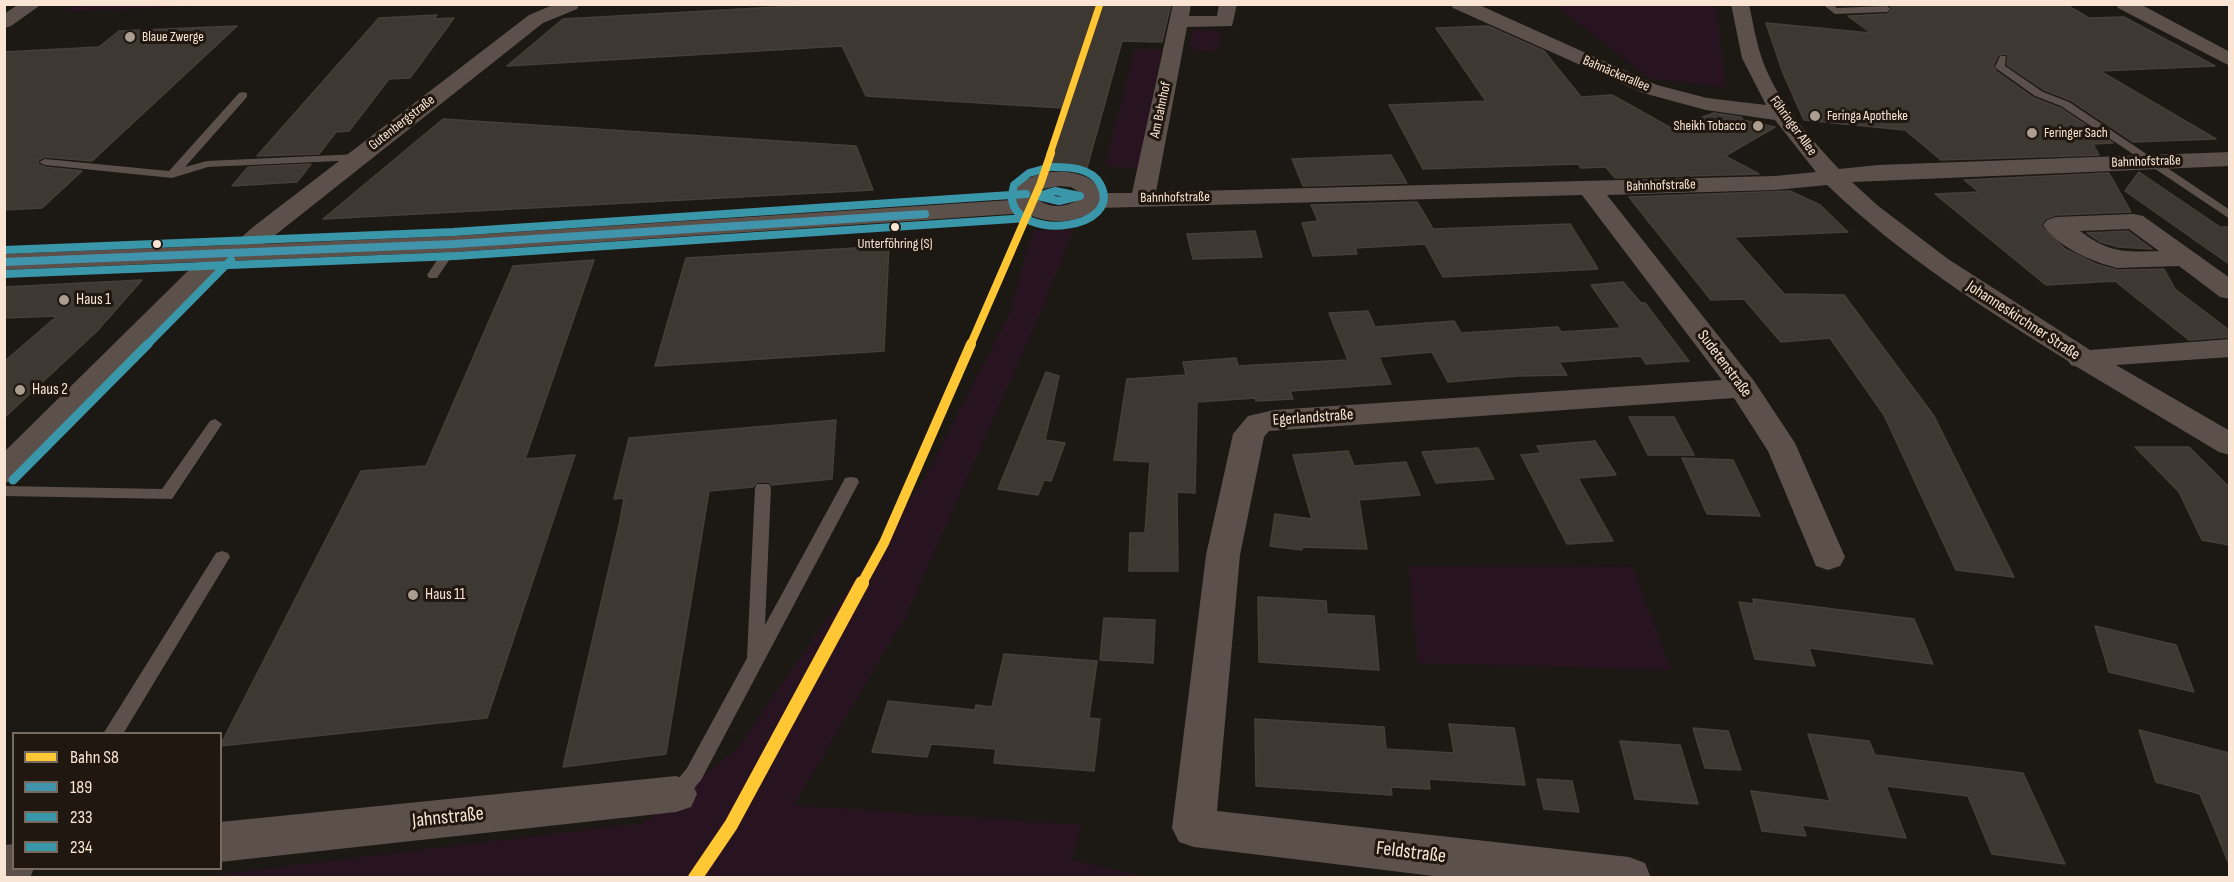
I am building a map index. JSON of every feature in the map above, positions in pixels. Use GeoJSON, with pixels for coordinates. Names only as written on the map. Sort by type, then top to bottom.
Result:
{"type":"FeatureCollection","features":[{"type":"Feature","properties":{"kind":"street","name":"Gutenbergstraße"},"geometry":{"type":"LineString","coordinates":[[4,472],[231,252],[262,232],[536,19],[570,4]]}},
{"type":"Feature","properties":{"kind":"street","name":"Am Bahnhof"},"geometry":{"type":"LineString","coordinates":[[1143,199],[1181,13],[1225,22],[1228,4]]}},
{"type":"Feature","properties":{"kind":"street","name":"Bahnäckerallee"},"geometry":{"type":"LineString","coordinates":[[1460,4],[1650,89],[1706,104],[1781,114]]}},
{"type":"Feature","properties":{"kind":"street","name":"Föhringer Allee"},"geometry":{"type":"LineString","coordinates":[[1740,4],[1758,73],[1781,114],[1832,176]]}},
{"type":"Feature","properties":{"kind":"street"},"geometry":{"type":"LineString","coordinates":[[2126,4],[2229,60]]}},
{"type":"Feature","properties":{"kind":"street","name":"Bahnhofstraße"},"geometry":{"type":"LineString","coordinates":[[1091,201],[1775,183],[1832,176],[2229,159]]}},
{"type":"Feature","properties":{"kind":"street","name":"Johanneskirchner Straße"},"geometry":{"type":"LineString","coordinates":[[1832,176],[1897,234],[1950,274],[2081,358],[2229,445]]}},
{"type":"Feature","properties":{"kind":"street"},"geometry":{"type":"LineString","coordinates":[[4,262],[454,244],[1027,206],[1040,212],[1058,214],[1078,210],[1091,201],[1093,195],[1084,184],[1054,179],[1033,184],[1026,189],[1023,200],[1027,206]]}},
{"type":"Feature","properties":{"kind":"street","name":"Sudetenstraße"},"geometry":{"type":"LineString","coordinates":[[1589,188],[1743,388],[1784,450],[1828,557]]}},
{"type":"Feature","properties":{"kind":"street"},"geometry":{"type":"LineString","coordinates":[[2184,258],[2229,291]]}},
{"type":"Feature","properties":{"kind":"street"},"geometry":{"type":"LineString","coordinates":[[2081,358],[2229,348]]}},
{"type":"Feature","properties":{"kind":"street","name":"Egerlandstraße"},"geometry":{"type":"LineString","coordinates":[[1194,828],[1224,555],[1249,434],[1253,427],[1259,423],[1274,420],[1743,388]]}},
{"type":"Feature","properties":{"kind":"street","name":"Jahnstraße"},"geometry":{"type":"LineString","coordinates":[[222,842],[676,794]]}},
{"type":"Feature","properties":{"kind":"street","name":"Feldstraße"},"geometry":{"type":"LineString","coordinates":[[1194,828],[1629,878]]}},
{"type":"Feature","properties":{"kind":"lane"},"geometry":{"type":"LineString","coordinates":[[1826,4],[1835,11],[1887,9]]}},
{"type":"Feature","properties":{"kind":"lane"},"geometry":{"type":"LineString","coordinates":[[2003,58],[2000,68],[2039,94],[2065,104],[2229,216]]}},
{"type":"Feature","properties":{"kind":"lane"},"geometry":{"type":"LineString","coordinates":[[172,175],[243,95]]}},
{"type":"Feature","properties":{"kind":"lane"},"geometry":{"type":"LineString","coordinates":[[45,162],[172,175],[207,164],[359,157]]}},
{"type":"Feature","properties":{"kind":"lane"},"geometry":{"type":"LineString","coordinates":[[433,275],[454,244]]}},
{"type":"Feature","properties":{"kind":"lane"},"geometry":{"type":"LineString","coordinates":[[4,491],[166,495],[215,424]]}},
{"type":"Feature","properties":{"kind":"lane"},"geometry":{"type":"LineString","coordinates":[[676,794],[694,774],[851,482]]}},
{"type":"Feature","properties":{"kind":"lane"},"geometry":{"type":"LineString","coordinates":[[754,662],[763,488]]}},
{"type":"Feature","properties":{"kind":"lane"},"geometry":{"type":"LineString","coordinates":[[113,732],[222,557]]}},
{"type":"Feature","properties":{"kind":"shaded area"},"geometry":{"type":"Polygon","coordinates":[[[75,4],[214,5],[63,12],[75,4]]]}},
{"type":"Feature","properties":{"kind":"shaded area"},"geometry":{"type":"Polygon","coordinates":[[[1555,5],[1715,5],[1726,87],[1650,79],[1555,5]]]}},
{"type":"Feature","properties":{"kind":"shaded area"},"geometry":{"type":"Polygon","coordinates":[[[1193,29],[1220,31],[1217,52],[1189,50],[1193,29]]]}},
{"type":"Feature","properties":{"kind":"shaded area"},"geometry":{"type":"Polygon","coordinates":[[[1135,49],[1162,50],[1138,168],[1105,166],[1135,49]]]}},
{"type":"Feature","properties":{"kind":"shaded area"},"geometry":{"type":"Polygon","coordinates":[[[1058,188],[1073,192],[1075,198],[1072,202],[1064,206],[1054,206],[1039,198],[1043,192],[1058,188]]]}},
{"type":"Feature","properties":{"kind":"shaded area"},"geometry":{"type":"Polygon","coordinates":[[[1033,230],[1073,230],[1042,309],[906,615],[794,805],[1080,825],[1072,860],[1148,877],[191,878],[644,823],[737,749],[925,478],[1010,313],[1033,230]]]}},
{"type":"Feature","properties":{"kind":"shaded area"},"geometry":{"type":"Polygon","coordinates":[[[1409,566],[1632,567],[1671,670],[1418,663],[1409,566]]]}},
{"type":"Feature","properties":{"kind":"building"},"geometry":{"type":"Polygon","coordinates":[[[830,4],[1171,4],[1162,42],[1122,41],[1087,168],[1044,166],[1063,108],[866,96],[842,46],[507,66],[563,19],[830,4]]]}},
{"type":"Feature","properties":{"kind":"building"},"geometry":{"type":"Polygon","coordinates":[[[1889,4],[2065,4],[2089,18],[2124,17],[2215,66],[2100,71],[2216,139],[2133,142],[2070,100],[2044,90],[2007,65],[2008,56],[2006,54],[1998,55],[1993,66],[1996,71],[2034,98],[2060,108],[2113,143],[2093,144],[2099,155],[1941,160],[1905,130],[1804,120],[1783,73],[1766,23],[1871,33],[1848,16],[1887,14],[1893,9],[1889,4]]]}},
{"type":"Feature","properties":{"kind":"building"},"geometry":{"type":"Polygon","coordinates":[[[437,15],[434,19],[454,18],[410,78],[389,79],[349,131],[336,132],[319,154],[257,156],[379,18],[437,15]]]}},
{"type":"Feature","properties":{"kind":"building"},"geometry":{"type":"Polygon","coordinates":[[[237,26],[92,161],[45,157],[38,160],[38,164],[45,167],[82,171],[42,208],[4,210],[4,52],[99,47],[119,31],[237,26]]]}},
{"type":"Feature","properties":{"kind":"building"},"geometry":{"type":"Polygon","coordinates":[[[1488,26],[1544,51],[1581,97],[1612,95],[1671,128],[1714,113],[1741,117],[1743,120],[1775,127],[1725,156],[1759,174],[1615,178],[1606,167],[1581,168],[1578,164],[1423,169],[1389,105],[1486,101],[1436,28],[1488,26]]]}},
{"type":"Feature","properties":{"kind":"building"},"geometry":{"type":"Polygon","coordinates":[[[443,119],[856,146],[873,190],[323,219],[443,119]]]}},
{"type":"Feature","properties":{"kind":"building"},"geometry":{"type":"Polygon","coordinates":[[[1391,155],[1407,183],[1303,186],[1292,159],[1391,155]]]}},
{"type":"Feature","properties":{"kind":"building"},"geometry":{"type":"Polygon","coordinates":[[[311,164],[297,182],[232,186],[248,167],[311,164]]]}},
{"type":"Feature","properties":{"kind":"building"},"geometry":{"type":"Polygon","coordinates":[[[2139,172],[2220,227],[2229,227],[2229,264],[2125,191],[2139,172]]]}},
{"type":"Feature","properties":{"kind":"building"},"geometry":{"type":"Polygon","coordinates":[[[2109,173],[2131,212],[2056,215],[2045,219],[2041,226],[2065,249],[2096,264],[2117,270],[2164,269],[2175,289],[2229,330],[2229,337],[2189,340],[2115,281],[2046,285],[1935,194],[1979,192],[1964,180],[2109,173]]]}},
{"type":"Feature","properties":{"kind":"building"},"geometry":{"type":"Polygon","coordinates":[[[1790,191],[1820,205],[1848,232],[1734,237],[1784,294],[1844,295],[1934,416],[2014,577],[1956,570],[1884,415],[1830,338],[1781,342],[1744,299],[1711,300],[1629,197],[1790,191]]]}},
{"type":"Feature","properties":{"kind":"building"},"geometry":{"type":"Polygon","coordinates":[[[1417,202],[1433,229],[1570,224],[1598,269],[1443,277],[1425,244],[1355,248],[1357,254],[1313,256],[1302,223],[1318,221],[1311,205],[1417,202]]]}},
{"type":"Feature","properties":{"kind":"building"},"geometry":{"type":"Polygon","coordinates":[[[1255,231],[1262,257],[1193,259],[1187,234],[1255,231]]]}},
{"type":"Feature","properties":{"kind":"building"},"geometry":{"type":"Polygon","coordinates":[[[2128,231],[2152,249],[2118,247],[2101,242],[2087,233],[2128,231]]]}},
{"type":"Feature","properties":{"kind":"building"},"geometry":{"type":"Polygon","coordinates":[[[889,246],[884,351],[655,366],[686,258],[889,246]]]}},
{"type":"Feature","properties":{"kind":"building","name":"Haus 11"},"geometry":{"type":"Polygon","coordinates":[[[594,260],[525,459],[575,455],[487,718],[222,746],[361,471],[426,466],[513,266],[594,260]]]}},
{"type":"Feature","properties":{"kind":"building"},"geometry":{"type":"Polygon","coordinates":[[[142,280],[97,331],[4,418],[4,362],[57,316],[4,318],[4,287],[142,280]]]}},
{"type":"Feature","properties":{"kind":"building"},"geometry":{"type":"Polygon","coordinates":[[[1623,282],[1641,303],[1645,303],[1689,361],[1646,364],[1641,356],[1559,362],[1567,375],[1517,376],[1448,382],[1432,352],[1379,357],[1391,384],[1290,391],[1293,399],[1256,401],[1255,398],[1197,402],[1195,493],[1177,492],[1178,571],[1129,571],[1130,533],[1145,533],[1150,462],[1114,460],[1127,379],[1186,375],[1183,362],[1236,358],[1238,366],[1348,360],[1329,313],[1368,311],[1375,327],[1454,321],[1461,333],[1558,327],[1561,332],[1621,328],[1591,285],[1623,282]]]}},
{"type":"Feature","properties":{"kind":"building"},"geometry":{"type":"Polygon","coordinates":[[[1046,372],[1059,376],[1045,440],[1065,443],[1051,481],[1044,480],[1038,495],[998,489],[1046,372]]]}},
{"type":"Feature","properties":{"kind":"building"},"geometry":{"type":"Polygon","coordinates":[[[1629,417],[1674,417],[1694,455],[1648,455],[1629,417]]]}},
{"type":"Feature","properties":{"kind":"building"},"geometry":{"type":"Polygon","coordinates":[[[836,420],[832,479],[772,485],[769,482],[757,482],[753,487],[709,491],[666,754],[563,767],[620,521],[624,498],[614,499],[629,438],[836,420]]]}},
{"type":"Feature","properties":{"kind":"building"},"geometry":{"type":"Polygon","coordinates":[[[1595,441],[1616,475],[1578,478],[1613,541],[1567,544],[1521,455],[1541,453],[1537,446],[1595,441]]]}},
{"type":"Feature","properties":{"kind":"building"},"geometry":{"type":"Polygon","coordinates":[[[2135,447],[2189,447],[2229,487],[2229,545],[2202,540],[2179,492],[2135,447]]]}},
{"type":"Feature","properties":{"kind":"building"},"geometry":{"type":"Polygon","coordinates":[[[1478,448],[1494,479],[1436,483],[1422,452],[1478,448]]]}},
{"type":"Feature","properties":{"kind":"building"},"geometry":{"type":"Polygon","coordinates":[[[1348,451],[1354,466],[1406,462],[1420,495],[1359,500],[1367,549],[1302,547],[1302,550],[1270,546],[1275,514],[1312,519],[1293,455],[1348,451]]]}},
{"type":"Feature","properties":{"kind":"building"},"geometry":{"type":"Polygon","coordinates":[[[1682,458],[1733,460],[1760,516],[1707,514],[1682,458]]]}},
{"type":"Feature","properties":{"kind":"building"},"geometry":{"type":"Polygon","coordinates":[[[1258,597],[1326,601],[1327,614],[1374,616],[1379,670],[1259,662],[1258,597]]]}},
{"type":"Feature","properties":{"kind":"building"},"geometry":{"type":"Polygon","coordinates":[[[1753,599],[1914,619],[1933,664],[1809,648],[1815,666],[1755,659],[1739,602],[1754,604],[1753,599]]]}},
{"type":"Feature","properties":{"kind":"building"},"geometry":{"type":"Polygon","coordinates":[[[1104,618],[1155,620],[1153,663],[1100,660],[1104,618]]]}},
{"type":"Feature","properties":{"kind":"building"},"geometry":{"type":"Polygon","coordinates":[[[2095,626],[2176,645],[2194,692],[2109,672],[2095,626]]]}},
{"type":"Feature","properties":{"kind":"building"},"geometry":{"type":"Polygon","coordinates":[[[1004,654],[1097,661],[1089,718],[1100,719],[1094,771],[994,763],[996,749],[931,744],[927,757],[872,752],[888,701],[975,710],[976,705],[992,707],[1004,654]]]}},
{"type":"Feature","properties":{"kind":"building"},"geometry":{"type":"Polygon","coordinates":[[[1255,719],[1384,727],[1386,749],[1454,753],[1449,724],[1514,728],[1525,785],[1429,779],[1430,789],[1391,787],[1392,795],[1256,786],[1255,719]]]}},
{"type":"Feature","properties":{"kind":"building"},"geometry":{"type":"Polygon","coordinates":[[[1693,728],[1728,731],[1741,770],[1705,768],[1693,728]]]}},
{"type":"Feature","properties":{"kind":"building"},"geometry":{"type":"Polygon","coordinates":[[[2139,730],[2229,753],[2229,864],[2200,794],[2156,782],[2139,730]]]}},
{"type":"Feature","properties":{"kind":"building"},"geometry":{"type":"Polygon","coordinates":[[[1808,734],[1869,741],[1875,755],[2023,773],[2065,864],[1992,854],[1968,796],[1886,786],[1906,838],[1802,825],[1806,836],[1762,831],[1751,791],[1830,801],[1808,734]]]}},
{"type":"Feature","properties":{"kind":"building"},"geometry":{"type":"Polygon","coordinates":[[[1620,741],[1680,745],[1698,804],[1635,799],[1620,741]]]}},
{"type":"Feature","properties":{"kind":"building"},"geometry":{"type":"Polygon","coordinates":[[[1537,779],[1572,781],[1579,812],[1544,809],[1537,779]]]}},
{"type":"Feature","properties":{"kind":"rail line","name":"S8"},"geometry":{"type":"LineString","coordinates":[[695,878],[731,825],[884,543],[1040,185],[1100,4]]}},
{"type":"Feature","properties":{"kind":"transit line","name":"234"},"geometry":{"type":"LineString","coordinates":[[1051,167],[1029,173],[1014,185],[1012,200],[1018,210],[1027,218],[1050,226],[1075,224],[1098,211],[1104,198],[1097,179],[1077,169],[1054,167]]}},
{"type":"Feature","properties":{"kind":"transit line","name":"233"},"geometry":{"type":"LineString","coordinates":[[1055,191],[1080,196],[1059,201],[1038,196],[1055,191]]}},
{"type":"Feature","properties":{"kind":"transit line","name":"234"},"geometry":{"type":"LineString","coordinates":[[4,250],[453,232],[1026,194]]}},
{"type":"Feature","properties":{"kind":"transit line","name":"189"},"geometry":{"type":"LineString","coordinates":[[4,262],[454,244],[925,214]]}},
{"type":"Feature","properties":{"kind":"transit line","name":"233"},"geometry":{"type":"LineString","coordinates":[[4,274],[455,256],[1028,218]]}},
{"type":"Feature","properties":{"kind":"transit line","name":"233"},"geometry":{"type":"LineString","coordinates":[[13,480],[231,260]]}},
{"type":"Feature","properties":{"kind":"place","name":"Blaue Zwerge"},"geometry":{"type":"Point","coordinates":[130,37]}},
{"type":"Feature","properties":{"kind":"place","name":"Feringa Apotheke"},"geometry":{"type":"Point","coordinates":[1815,116]}},
{"type":"Feature","properties":{"kind":"place","name":"Sheikh Tobacco"},"geometry":{"type":"Point","coordinates":[1758,126]}},
{"type":"Feature","properties":{"kind":"place","name":"Feringer Sach"},"geometry":{"type":"Point","coordinates":[2032,133]}},
{"type":"Feature","properties":{"kind":"place","name":"Unterföhring (S)"},"geometry":{"type":"Point","coordinates":[895,227]}},
{"type":"Feature","properties":{"kind":"place","name":"Haus 1"},"geometry":{"type":"Point","coordinates":[64,300]}},
{"type":"Feature","properties":{"kind":"place","name":"Haus 2"},"geometry":{"type":"Point","coordinates":[20,390]}},
{"type":"Feature","properties":{"kind":"place","name":"Haus 11"},"geometry":{"type":"Point","coordinates":[413,595]}}]}
